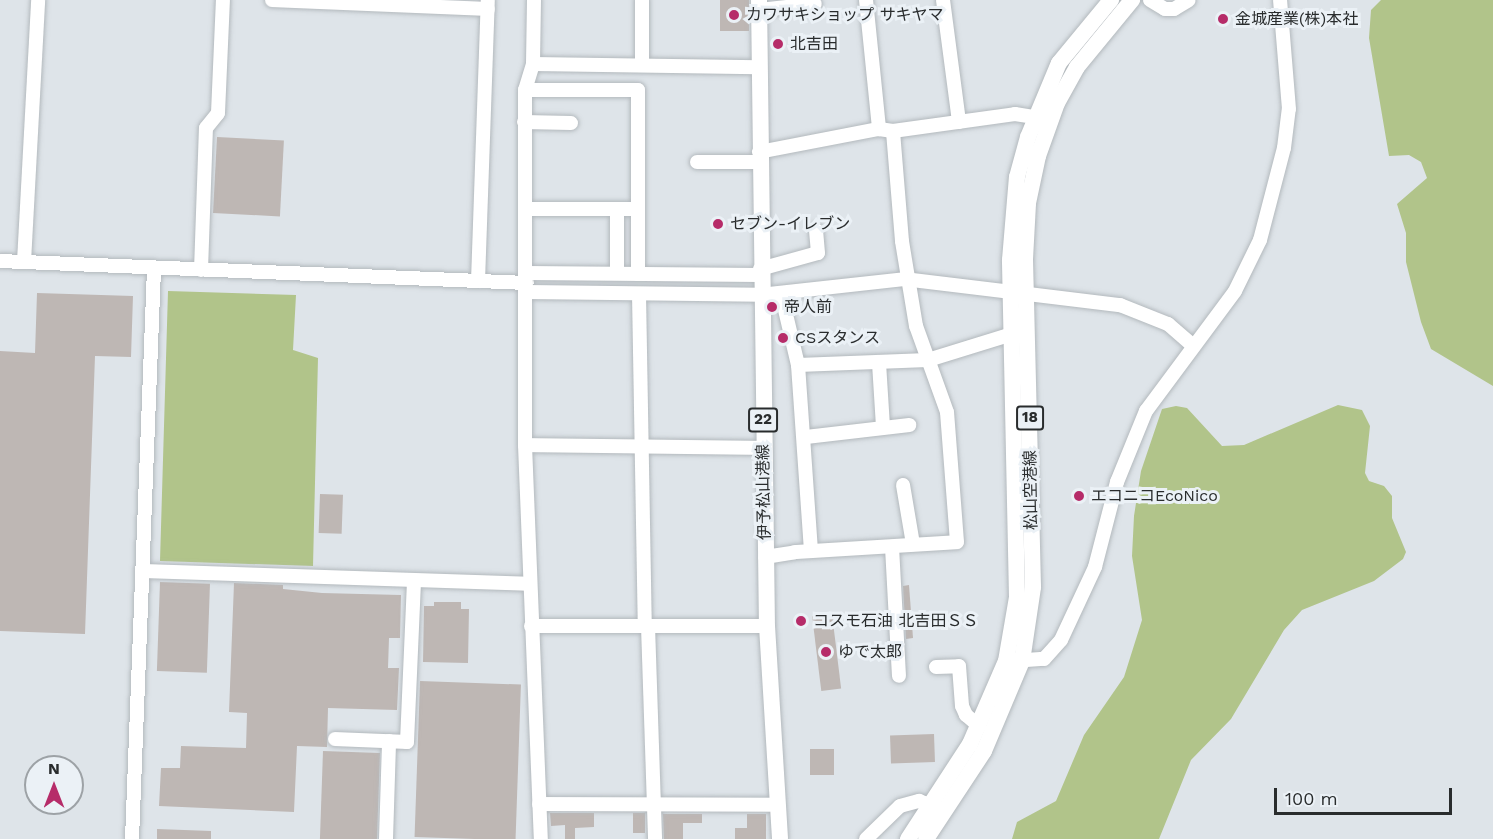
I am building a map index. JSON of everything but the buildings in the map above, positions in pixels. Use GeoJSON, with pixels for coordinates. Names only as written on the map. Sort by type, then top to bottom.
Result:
{"type":"FeatureCollection","features":[{"type":"Feature","properties":{"kind":"main road","name":"松山空港線"},"geometry":{"type":"LineString","coordinates":[[926,839],[984,751],[1014,661],[1033,587],[1019,295],[1012,208],[1035,117],[1059,63],[1111,0]]}},
{"type":"Feature","properties":{"kind":"main road","name":"松山空港線"},"geometry":{"type":"LineString","coordinates":[[908,839],[979,726],[1014,661],[1017,597],[1012,334],[1019,295],[1028,203],[1046,132],[1077,67],[1132,0]]}},
{"type":"Feature","properties":{"kind":"main road","name":"伊予松山港線"},"geometry":{"type":"LineString","coordinates":[[759,5],[760,295],[765,557],[780,839]]}},
{"type":"Feature","properties":{"kind":"street"},"geometry":{"type":"LineString","coordinates":[[24,262],[38,0]]}},
{"type":"Feature","properties":{"kind":"street"},"geometry":{"type":"LineString","coordinates":[[201,270],[206,128],[218,113],[223,0]]}},
{"type":"Feature","properties":{"kind":"street"},"geometry":{"type":"LineString","coordinates":[[272,0],[488,5],[478,281]]}},
{"type":"Feature","properties":{"kind":"street"},"geometry":{"type":"LineString","coordinates":[[534,0],[532,64],[525,90],[524,122],[527,283],[525,445],[541,839]]}},
{"type":"Feature","properties":{"kind":"street"},"geometry":{"type":"LineString","coordinates":[[642,0],[642,66]]}},
{"type":"Feature","properties":{"kind":"street"},"geometry":{"type":"LineString","coordinates":[[866,0],[879,129]]}},
{"type":"Feature","properties":{"kind":"street"},"geometry":{"type":"LineString","coordinates":[[943,0],[959,122]]}},
{"type":"Feature","properties":{"kind":"street"},"geometry":{"type":"LineString","coordinates":[[1150,0],[1165,9],[1174,9],[1189,0]]}},
{"type":"Feature","properties":{"kind":"street"},"geometry":{"type":"LineString","coordinates":[[1014,661],[1044,659],[1061,640],[1095,567],[1117,482],[1146,411],[1235,291],[1246,269],[1276,183],[1284,148],[1290,86],[1281,0]]}},
{"type":"Feature","properties":{"kind":"street"},"geometry":{"type":"LineString","coordinates":[[759,5],[815,4]]}},
{"type":"Feature","properties":{"kind":"street"},"geometry":{"type":"LineString","coordinates":[[532,64],[759,67]]}},
{"type":"Feature","properties":{"kind":"street"},"geometry":{"type":"LineString","coordinates":[[525,90],[638,90],[638,274]]}},
{"type":"Feature","properties":{"kind":"street"},"geometry":{"type":"LineString","coordinates":[[697,162],[760,157],[879,129],[893,131],[1015,114],[1035,117]]}},
{"type":"Feature","properties":{"kind":"street"},"geometry":{"type":"LineString","coordinates":[[524,122],[571,123]]}},
{"type":"Feature","properties":{"kind":"street"},"geometry":{"type":"LineString","coordinates":[[765,557],[811,551],[957,542],[947,412],[916,326],[893,131]]}},
{"type":"Feature","properties":{"kind":"street"},"geometry":{"type":"LineString","coordinates":[[526,209],[638,209]]}},
{"type":"Feature","properties":{"kind":"street"},"geometry":{"type":"LineString","coordinates":[[617,209],[617,273]]}},
{"type":"Feature","properties":{"kind":"street"},"geometry":{"type":"LineString","coordinates":[[527,283],[617,273],[760,272],[818,253],[816,230]]}},
{"type":"Feature","properties":{"kind":"street"},"geometry":{"type":"LineString","coordinates":[[0,261],[527,283],[639,294],[760,295],[909,279],[1019,295],[1097,302],[1143,312],[1168,324],[1193,346]]}},
{"type":"Feature","properties":{"kind":"street"},"geometry":{"type":"LineString","coordinates":[[132,839],[154,268]]}},
{"type":"Feature","properties":{"kind":"street"},"geometry":{"type":"LineString","coordinates":[[781,293],[798,365],[806,437],[811,551]]}},
{"type":"Feature","properties":{"kind":"street"},"geometry":{"type":"LineString","coordinates":[[639,294],[641,447],[655,839]]}},
{"type":"Feature","properties":{"kind":"street"},"geometry":{"type":"LineString","coordinates":[[798,365],[928,360],[1012,334]]}},
{"type":"Feature","properties":{"kind":"street"},"geometry":{"type":"LineString","coordinates":[[879,363],[883,427]]}},
{"type":"Feature","properties":{"kind":"street"},"geometry":{"type":"LineString","coordinates":[[806,437],[909,425]]}},
{"type":"Feature","properties":{"kind":"street"},"geometry":{"type":"LineString","coordinates":[[525,445],[763,448]]}},
{"type":"Feature","properties":{"kind":"street"},"geometry":{"type":"LineString","coordinates":[[903,485],[913,544]]}},
{"type":"Feature","properties":{"kind":"street"},"geometry":{"type":"LineString","coordinates":[[892,547],[899,676]]}},
{"type":"Feature","properties":{"kind":"street"},"geometry":{"type":"LineString","coordinates":[[143,571],[529,584]]}},
{"type":"Feature","properties":{"kind":"street"},"geometry":{"type":"LineString","coordinates":[[335,740],[407,742],[414,580]]}},
{"type":"Feature","properties":{"kind":"street"},"geometry":{"type":"LineString","coordinates":[[531,626],[767,626]]}},
{"type":"Feature","properties":{"kind":"street"},"geometry":{"type":"LineString","coordinates":[[936,667],[959,666],[962,706],[966,715],[979,726]]}},
{"type":"Feature","properties":{"kind":"street"},"geometry":{"type":"LineString","coordinates":[[386,839],[389,741]]}},
{"type":"Feature","properties":{"kind":"street"},"geometry":{"type":"LineString","coordinates":[[866,839],[900,807],[919,801],[930,805]]}},
{"type":"Feature","properties":{"kind":"street"},"geometry":{"type":"LineString","coordinates":[[539,804],[778,805]]}},
{"type":"Feature","properties":{"kind":"green space"},"geometry":{"type":"Polygon","coordinates":[[[1381,0],[1493,0],[1493,386],[1431,349],[1421,322],[1406,262],[1406,233],[1397,204],[1427,178],[1421,162],[1409,155],[1389,156],[1369,38],[1371,10],[1381,0]]]}},
{"type":"Feature","properties":{"kind":"green space"},"geometry":{"type":"Polygon","coordinates":[[[168,291],[296,295],[293,350],[318,358],[313,566],[160,561],[168,291]]]}},
{"type":"Feature","properties":{"kind":"green space"},"geometry":{"type":"Polygon","coordinates":[[[1338,405],[1362,410],[1370,426],[1365,473],[1369,481],[1384,486],[1392,496],[1392,518],[1406,552],[1403,559],[1374,581],[1302,610],[1284,630],[1231,719],[1191,760],[1159,839],[1012,839],[1017,822],[1056,801],[1084,735],[1124,677],[1142,620],[1132,556],[1134,516],[1141,471],[1162,409],[1176,406],[1187,408],[1222,446],[1244,445],[1338,405]]]}},
{"type":"Feature","properties":{"kind":"place","name":"カワサキショップ サキヤマ"},"geometry":{"type":"Point","coordinates":[734,15]}},
{"type":"Feature","properties":{"kind":"place","name":"金城産業(株)本社"},"geometry":{"type":"Point","coordinates":[1223,19]}},
{"type":"Feature","properties":{"kind":"place","name":"北吉田"},"geometry":{"type":"Point","coordinates":[778,44]}},
{"type":"Feature","properties":{"kind":"place","name":"セブン-イレブン"},"geometry":{"type":"Point","coordinates":[718,224]}},
{"type":"Feature","properties":{"kind":"place","name":"帝人前"},"geometry":{"type":"Point","coordinates":[772,307]}},
{"type":"Feature","properties":{"kind":"place","name":"CSスタンス"},"geometry":{"type":"Point","coordinates":[783,338]}},
{"type":"Feature","properties":{"kind":"place","name":"エコニコEcoNico"},"geometry":{"type":"Point","coordinates":[1079,496]}},
{"type":"Feature","properties":{"kind":"place","name":"コスモ石油 北吉田ＳＳ"},"geometry":{"type":"Point","coordinates":[801,621]}},
{"type":"Feature","properties":{"kind":"place","name":"ゆで太郎"},"geometry":{"type":"Point","coordinates":[826,652]}}]}
